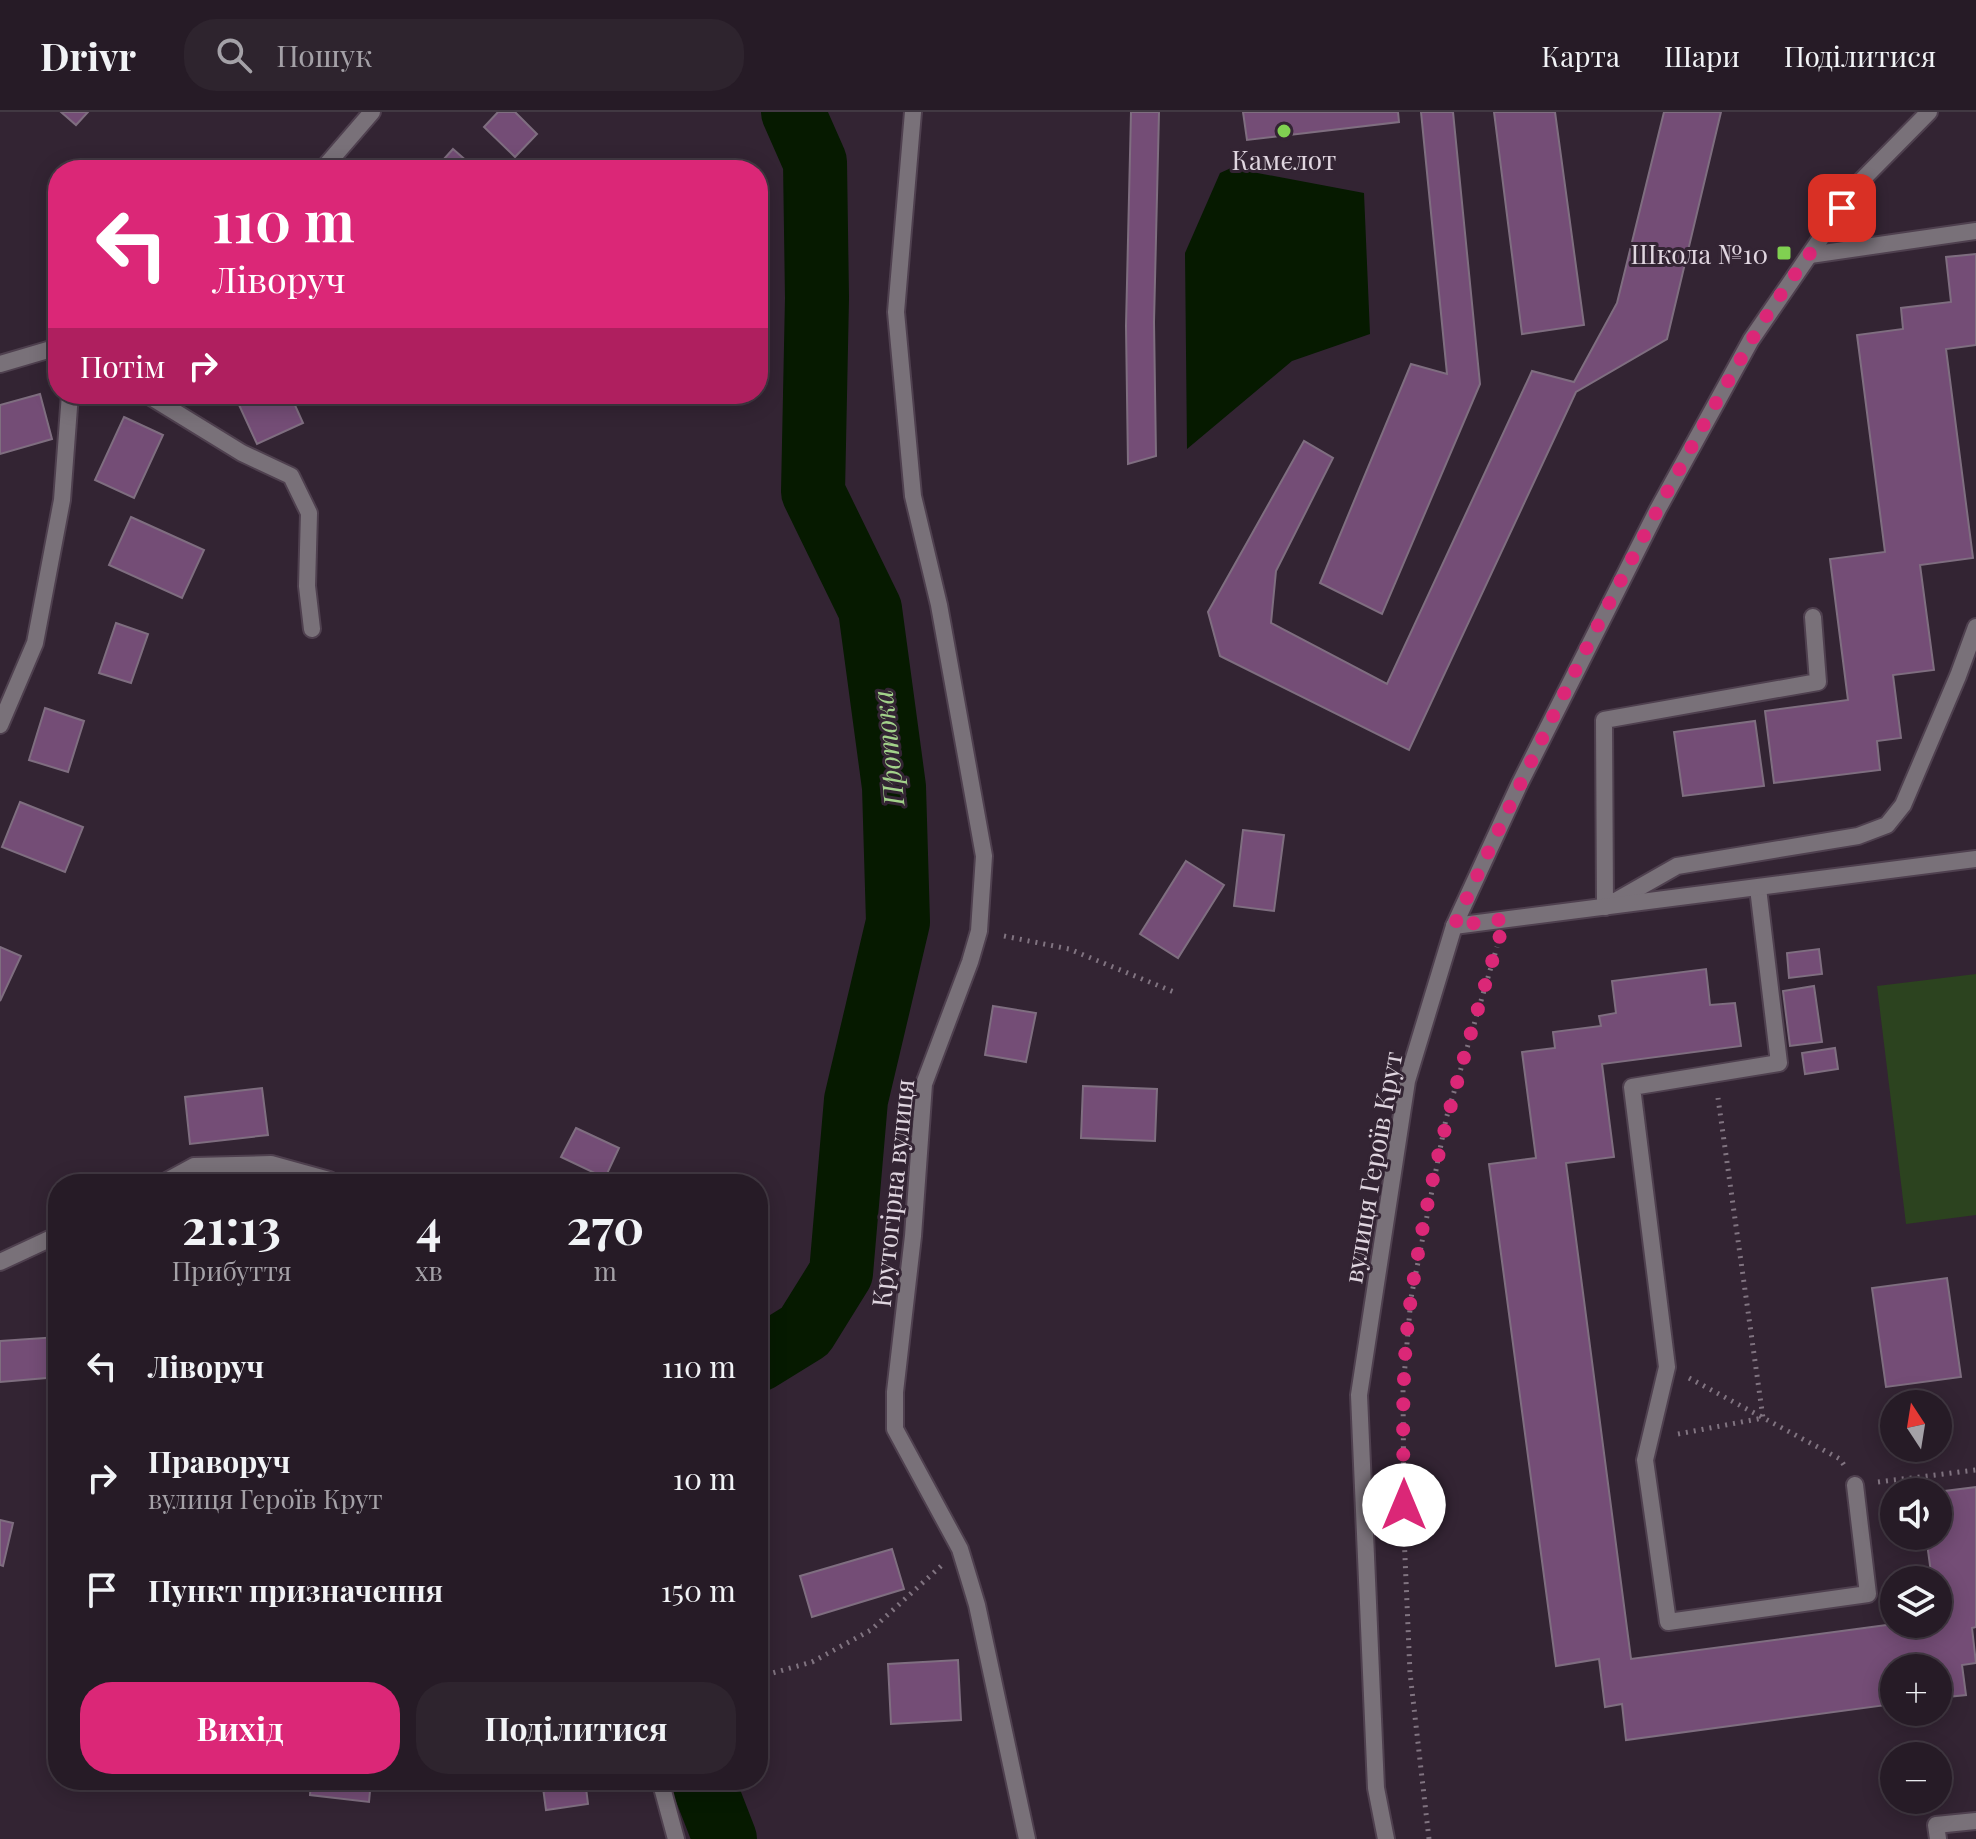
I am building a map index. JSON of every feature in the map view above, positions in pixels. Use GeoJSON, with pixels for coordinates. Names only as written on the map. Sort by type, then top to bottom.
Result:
{"type":"FeatureCollection","features":[{"type":"Feature","properties":{"kind":"street"},"geometry":{"type":"LineString","coordinates":[[331,160],[372,112]]}},
{"type":"Feature","properties":{"kind":"street","name":"Крутогірна вулиця"},"geometry":{"type":"LineString","coordinates":[[913,112],[896,312],[913,496],[939,605],[984,856],[979,931],[924,1084],[913,1236],[895,1392],[895,1429],[960,1549],[977,1605],[1027,1839]]}},
{"type":"Feature","properties":{"kind":"street","name":"вулиця Героїв Крут"},"geometry":{"type":"LineString","coordinates":[[1386,1839],[1376,1788],[1359,1395],[1407,1081],[1454,926],[1519,785],[1658,509],[1751,340],[1858,184],[1929,112]]}},
{"type":"Feature","properties":{"kind":"street"},"geometry":{"type":"LineString","coordinates":[[1810,255],[1976,231]]}},
{"type":"Feature","properties":{"kind":"street"},"geometry":{"type":"LineString","coordinates":[[0,364],[48,354]]}},
{"type":"Feature","properties":{"kind":"street"},"geometry":{"type":"LineString","coordinates":[[0,725],[35,643],[62,500],[69,404]]}},
{"type":"Feature","properties":{"kind":"street"},"geometry":{"type":"LineString","coordinates":[[162,404],[242,453],[291,476],[309,513],[307,586],[312,629]]}},
{"type":"Feature","properties":{"kind":"street"},"geometry":{"type":"LineString","coordinates":[[1605,907],[1604,720],[1818,682],[1813,617]]}},
{"type":"Feature","properties":{"kind":"street"},"geometry":{"type":"LineString","coordinates":[[1605,907],[1677,866],[1858,836],[1887,825],[1903,805],[1976,627]]}},
{"type":"Feature","properties":{"kind":"street"},"geometry":{"type":"LineString","coordinates":[[1454,926],[1976,859]]}},
{"type":"Feature","properties":{"kind":"street"},"geometry":{"type":"LineString","coordinates":[[1758,888],[1779,1063],[1632,1087],[1667,1367],[1645,1460],[1668,1622],[1868,1594],[1855,1485]]}},
{"type":"Feature","properties":{"kind":"street"},"geometry":{"type":"LineString","coordinates":[[179,1174],[194,1166],[271,1164],[307,1174]]}},
{"type":"Feature","properties":{"kind":"street"},"geometry":{"type":"LineString","coordinates":[[0,1262],[48,1240]]}},
{"type":"Feature","properties":{"kind":"street"},"geometry":{"type":"LineString","coordinates":[[663,1790],[676,1839]]}},
{"type":"Feature","properties":{"kind":"street"},"geometry":{"type":"LineString","coordinates":[[1938,1839],[1936,1825],[1976,1821]]}},
{"type":"Feature","properties":{"kind":"path"},"geometry":{"type":"LineString","coordinates":[[1429,1839],[1410,1673],[1404,1534],[1403,1389],[1411,1298],[1446,1119],[1505,919]]}},
{"type":"Feature","properties":{"kind":"path"},"geometry":{"type":"LineString","coordinates":[[979,931],[1069,949],[1174,992]]}},
{"type":"Feature","properties":{"kind":"path"},"geometry":{"type":"LineString","coordinates":[[1714,1073],[1763,1418]]}},
{"type":"Feature","properties":{"kind":"path"},"geometry":{"type":"LineString","coordinates":[[1667,1367],[1840,1459]]}},
{"type":"Feature","properties":{"kind":"path"},"geometry":{"type":"LineString","coordinates":[[1650,1440],[1763,1418]]}},
{"type":"Feature","properties":{"kind":"path"},"geometry":{"type":"LineString","coordinates":[[1855,1485],[1976,1470]]}},
{"type":"Feature","properties":{"kind":"path"},"geometry":{"type":"LineString","coordinates":[[768,1674],[812,1662],[871,1630],[960,1549]]}},
{"type":"Feature","properties":{"kind":"shaded area"},"geometry":{"type":"Polygon","coordinates":[[[1231,168],[1364,193],[1370,334],[1292,361],[1187,449],[1185,253],[1220,173],[1231,168]]]}},
{"type":"Feature","properties":{"kind":"shaded area"},"geometry":{"type":"Polygon","coordinates":[[[1976,974],[1976,1215],[1906,1224],[1877,986],[1976,974]]]}},
{"type":"Feature","properties":{"kind":"building"},"geometry":{"type":"Polygon","coordinates":[[[61,112],[88,112],[76,125],[61,112]]]}},
{"type":"Feature","properties":{"kind":"building"},"geometry":{"type":"Polygon","coordinates":[[[498,112],[515,112],[537,134],[515,157],[484,127],[498,112]]]}},
{"type":"Feature","properties":{"kind":"building"},"geometry":{"type":"Polygon","coordinates":[[[1131,112],[1159,112],[1154,322],[1156,456],[1128,464],[1126,326],[1131,112]]]}},
{"type":"Feature","properties":{"kind":"building","name":"Камєлот"},"geometry":{"type":"Polygon","coordinates":[[[1243,112],[1398,112],[1399,122],[1247,140],[1243,112]]]}},
{"type":"Feature","properties":{"kind":"building"},"geometry":{"type":"Polygon","coordinates":[[[1421,112],[1453,112],[1480,384],[1382,614],[1320,583],[1411,364],[1447,374],[1421,112]]]}},
{"type":"Feature","properties":{"kind":"building"},"geometry":{"type":"Polygon","coordinates":[[[1494,112],[1555,112],[1584,325],[1522,334],[1494,112]]]}},
{"type":"Feature","properties":{"kind":"building"},"geometry":{"type":"Polygon","coordinates":[[[1664,112],[1721,112],[1667,339],[1576,392],[1409,750],[1220,656],[1208,612],[1304,441],[1333,458],[1276,571],[1271,623],[1387,684],[1532,371],[1574,382],[1617,303],[1664,112]]]}},
{"type":"Feature","properties":{"kind":"building"},"geometry":{"type":"Polygon","coordinates":[[[453,149],[466,160],[443,160],[453,149]]]}},
{"type":"Feature","properties":{"kind":"building"},"geometry":{"type":"Polygon","coordinates":[[[1976,254],[1976,345],[1946,349],[1973,558],[1920,565],[1934,670],[1893,675],[1901,738],[1877,741],[1880,770],[1774,783],[1765,711],[1848,700],[1830,559],[1885,552],[1857,335],[1903,329],[1901,308],[1951,302],[1946,257],[1976,254]]]}},
{"type":"Feature","properties":{"kind":"building"},"geometry":{"type":"Polygon","coordinates":[[[40,394],[52,439],[0,454],[0,405],[40,394]]]}},
{"type":"Feature","properties":{"kind":"building"},"geometry":{"type":"Polygon","coordinates":[[[239,404],[294,404],[303,423],[257,444],[239,404]]]}},
{"type":"Feature","properties":{"kind":"building"},"geometry":{"type":"Polygon","coordinates":[[[124,417],[163,435],[134,498],[95,480],[124,417]]]}},
{"type":"Feature","properties":{"kind":"building"},"geometry":{"type":"Polygon","coordinates":[[[131,517],[204,550],[182,598],[109,565],[131,517]]]}},
{"type":"Feature","properties":{"kind":"building"},"geometry":{"type":"Polygon","coordinates":[[[116,623],[148,634],[131,683],[99,673],[116,623]]]}},
{"type":"Feature","properties":{"kind":"building"},"geometry":{"type":"Polygon","coordinates":[[[45,708],[84,721],[68,772],[29,760],[45,708]]]}},
{"type":"Feature","properties":{"kind":"building"},"geometry":{"type":"Polygon","coordinates":[[[1755,721],[1764,786],[1683,796],[1674,732],[1755,721]]]}},
{"type":"Feature","properties":{"kind":"building"},"geometry":{"type":"Polygon","coordinates":[[[20,802],[83,827],[65,872],[2,847],[20,802]]]}},
{"type":"Feature","properties":{"kind":"building"},"geometry":{"type":"Polygon","coordinates":[[[1243,830],[1284,835],[1274,911],[1234,906],[1243,830]]]}},
{"type":"Feature","properties":{"kind":"building"},"geometry":{"type":"Polygon","coordinates":[[[1186,861],[1224,885],[1178,958],[1140,934],[1186,861]]]}},
{"type":"Feature","properties":{"kind":"building"},"geometry":{"type":"Polygon","coordinates":[[[0,947],[21,956],[0,1001],[0,947]]]}},
{"type":"Feature","properties":{"kind":"building"},"geometry":{"type":"Polygon","coordinates":[[[1819,949],[1822,974],[1789,978],[1787,953],[1819,949]]]}},
{"type":"Feature","properties":{"kind":"building"},"geometry":{"type":"Polygon","coordinates":[[[1706,969],[1710,1005],[1735,1003],[1741,1046],[1602,1064],[1614,1157],[1566,1163],[1631,1659],[1880,1626],[1880,1638],[1952,1638],[1952,1566],[1930,1566],[1928,1550],[1952,1550],[1952,1490],[1976,1487],[1976,1627],[1972,1628],[1976,1663],[1962,1665],[1966,1695],[1952,1696],[1952,1654],[1880,1654],[1880,1706],[1626,1740],[1622,1704],[1605,1707],[1599,1659],[1556,1666],[1489,1164],[1536,1158],[1522,1052],[1555,1048],[1553,1032],[1601,1026],[1599,1016],[1616,1013],[1612,981],[1706,969]]]}},
{"type":"Feature","properties":{"kind":"building"},"geometry":{"type":"Polygon","coordinates":[[[1814,986],[1822,1042],[1790,1046],[1783,991],[1814,986]]]}},
{"type":"Feature","properties":{"kind":"building"},"geometry":{"type":"Polygon","coordinates":[[[993,1006],[1036,1013],[1026,1062],[985,1055],[993,1006]]]}},
{"type":"Feature","properties":{"kind":"building"},"geometry":{"type":"Polygon","coordinates":[[[1835,1048],[1838,1069],[1805,1074],[1802,1053],[1835,1048]]]}},
{"type":"Feature","properties":{"kind":"building"},"geometry":{"type":"Polygon","coordinates":[[[1083,1086],[1157,1089],[1155,1141],[1081,1138],[1083,1086]]]}},
{"type":"Feature","properties":{"kind":"building"},"geometry":{"type":"Polygon","coordinates":[[[262,1088],[268,1135],[190,1144],[185,1097],[262,1088]]]}},
{"type":"Feature","properties":{"kind":"building"},"geometry":{"type":"Polygon","coordinates":[[[576,1128],[619,1148],[607,1174],[597,1174],[561,1157],[576,1128]]]}},
{"type":"Feature","properties":{"kind":"building"},"geometry":{"type":"Polygon","coordinates":[[[1947,1278],[1961,1377],[1886,1387],[1872,1288],[1947,1278]]]}},
{"type":"Feature","properties":{"kind":"building"},"geometry":{"type":"Polygon","coordinates":[[[48,1338],[48,1378],[0,1382],[0,1341],[48,1338]]]}},
{"type":"Feature","properties":{"kind":"building"},"geometry":{"type":"Polygon","coordinates":[[[0,1520],[13,1523],[3,1566],[0,1565],[0,1520]]]}},
{"type":"Feature","properties":{"kind":"building"},"geometry":{"type":"Polygon","coordinates":[[[892,1549],[904,1589],[812,1617],[800,1576],[892,1549]]]}},
{"type":"Feature","properties":{"kind":"building"},"geometry":{"type":"Polygon","coordinates":[[[958,1660],[961,1720],[891,1724],[888,1664],[958,1660]]]}},
{"type":"Feature","properties":{"kind":"building"},"geometry":{"type":"Polygon","coordinates":[[[310,1790],[370,1790],[369,1802],[310,1795],[310,1790]]]}},
{"type":"Feature","properties":{"kind":"building"},"geometry":{"type":"Polygon","coordinates":[[[543,1790],[586,1790],[588,1804],[546,1810],[543,1790]]]}},
{"type":"Feature","properties":{"kind":"waterway","name":"Протока"},"geometry":{"type":"LineString","coordinates":[[768,1354],[805,1331],[841,1273],[856,1100],[898,922],[894,787],[870,609],[813,492],[817,298],[815,162],[793,112]]}},
{"type":"Feature","properties":{"kind":"waterway","name":"Протока"},"geometry":{"type":"LineString","coordinates":[[706,1790],[725,1839]]}},
{"type":"Feature","properties":{"kind":"place","name":"Камєлот"},"geometry":{"type":"Point","coordinates":[1284,131]}},
{"type":"Feature","properties":{"kind":"place","name":"Школа №10"},"geometry":{"type":"Point","coordinates":[1784,253]}},
{"type":"Feature","properties":{"kind":"route"},"geometry":{"type":"LineString","coordinates":[[1404,1505],[1403,1389],[1411,1298],[1446,1119],[1505,919],[1454,926],[1519,785],[1658,509],[1751,340],[1842,208]]}}]}
